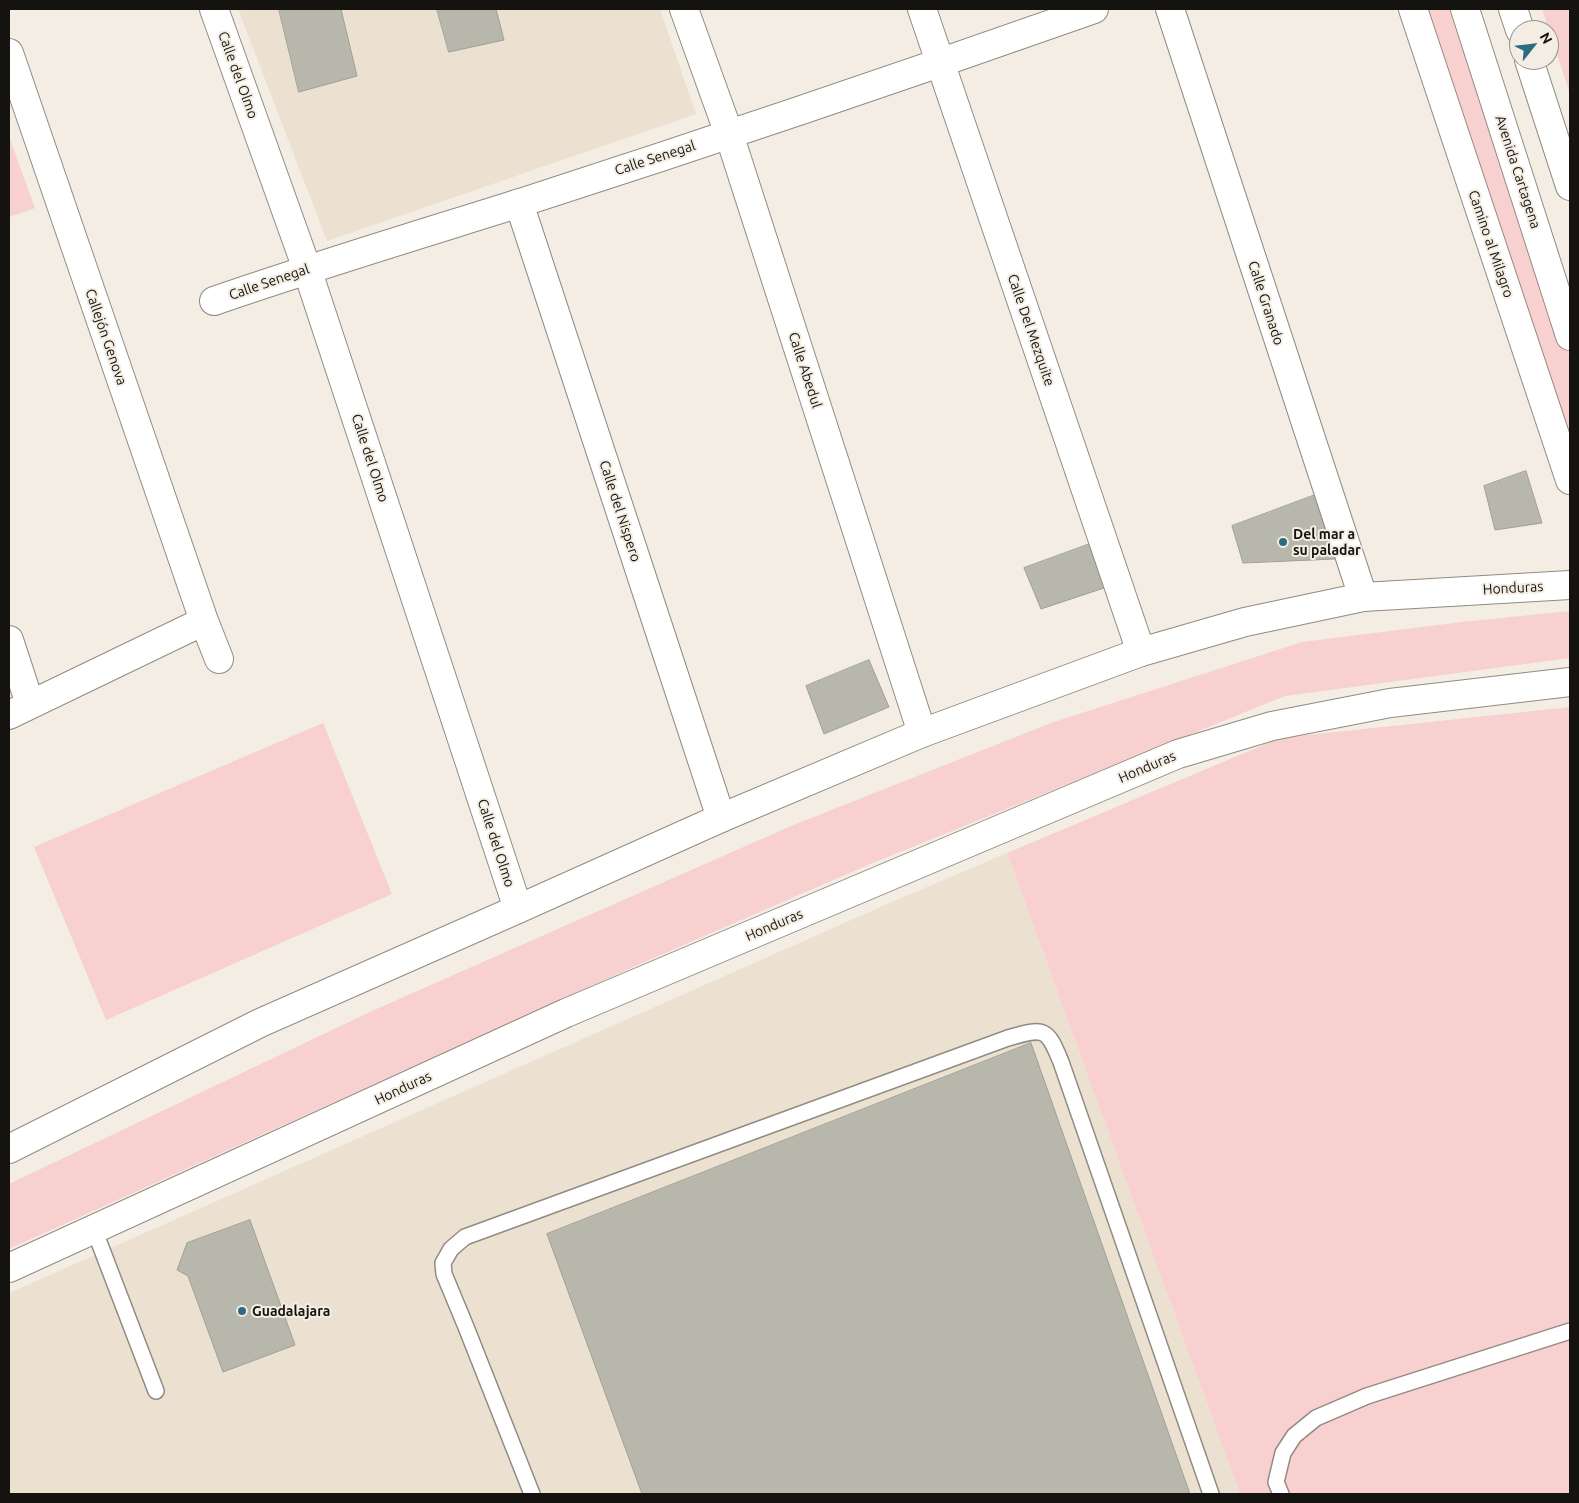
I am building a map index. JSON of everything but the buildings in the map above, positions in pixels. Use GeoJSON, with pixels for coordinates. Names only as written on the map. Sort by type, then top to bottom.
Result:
{"type":"FeatureCollection","features":[{"type":"Feature","properties":{"kind":"street","name":"Calle del Olmo"},"geometry":{"type":"LineString","coordinates":[[214,9],[307,269],[518,909]]}},
{"type":"Feature","properties":{"kind":"street","name":"Calle Abedul"},"geometry":{"type":"LineString","coordinates":[[684,9],[729,134],[922,733]]}},
{"type":"Feature","properties":{"kind":"street","name":"Calle Del Mezquite"},"geometry":{"type":"LineString","coordinates":[[922,9],[1141,652]]}},
{"type":"Feature","properties":{"kind":"street","name":"Calle Senegal"},"geometry":{"type":"LineString","coordinates":[[214,301],[307,269],[519,203],[729,134],[1094,9]]}},
{"type":"Feature","properties":{"kind":"street","name":"Calle Granado"},"geometry":{"type":"LineString","coordinates":[[1170,9],[1363,597]]}},
{"type":"Feature","properties":{"kind":"street","name":"Camino al Milagro"},"geometry":{"type":"LineString","coordinates":[[1413,9],[1570,480]]}},
{"type":"Feature","properties":{"kind":"street","name":"Avenida Cartagena"},"geometry":{"type":"LineString","coordinates":[[1465,9],[1570,336]]}},
{"type":"Feature","properties":{"kind":"street","name":"Callejón Genova"},"geometry":{"type":"LineString","coordinates":[[9,53],[204,621],[220,659]]}},
{"type":"Feature","properties":{"kind":"street"},"geometry":{"type":"LineString","coordinates":[[1532,70],[1570,186]]}},
{"type":"Feature","properties":{"kind":"street","name":"Calle del Nispero"},"geometry":{"type":"LineString","coordinates":[[519,203],[721,818]]}},
{"type":"Feature","properties":{"kind":"street","name":"Honduras"},"geometry":{"type":"LineString","coordinates":[[10,1145],[260,1023],[721,818],[922,733],[1141,652],[1245,622],[1363,597],[1570,585]]}},
{"type":"Feature","properties":{"kind":"street"},"geometry":{"type":"LineString","coordinates":[[9,640],[19,709],[204,621]]}},
{"type":"Feature","properties":{"kind":"street","name":"Honduras"},"geometry":{"type":"LineString","coordinates":[[9,1268],[566,1013],[1178,754],[1272,726],[1390,703],[1570,682]]}},
{"type":"Feature","properties":{"kind":"lane"},"geometry":{"type":"LineString","coordinates":[[532,1494],[444,1274],[444,1263],[451,1249],[464,1236],[1008,1038],[1036,1031],[1044,1032],[1052,1039],[1061,1062],[1211,1494]]}},
{"type":"Feature","properties":{"kind":"lane"},"geometry":{"type":"LineString","coordinates":[[94,1229],[156,1391]]}},
{"type":"Feature","properties":{"kind":"lane"},"geometry":{"type":"LineString","coordinates":[[1281,1494],[1276,1482],[1283,1453],[1294,1436],[1316,1418],[1367,1396],[1570,1331]]}},
{"type":"Feature","properties":{"kind":"shaded area"},"geometry":{"type":"Polygon","coordinates":[[[238,9],[660,9],[696,114],[327,241],[238,9]]]}},
{"type":"Feature","properties":{"kind":"shaded area"},"geometry":{"type":"Polygon","coordinates":[[[1428,9],[1457,9],[1570,358],[1570,434],[1428,9]]]}},
{"type":"Feature","properties":{"kind":"shaded area"},"geometry":{"type":"Polygon","coordinates":[[[1542,9],[1570,9],[1570,94],[1559,61],[1559,20],[1546,20],[1542,9]]]}},
{"type":"Feature","properties":{"kind":"shaded area"},"geometry":{"type":"Polygon","coordinates":[[[9,137],[35,208],[9,217],[9,137]]]}},
{"type":"Feature","properties":{"kind":"shaded area"},"geometry":{"type":"Polygon","coordinates":[[[1570,611],[1570,658],[1285,696],[868,865],[633,967],[9,1249],[9,1184],[372,1011],[791,826],[1051,723],[1302,642],[1570,611]]]}},
{"type":"Feature","properties":{"kind":"shaded area"},"geometry":{"type":"Polygon","coordinates":[[[1570,707],[1570,1494],[1240,1494],[1007,853],[1280,738],[1570,707]]]}},
{"type":"Feature","properties":{"kind":"shaded area"},"geometry":{"type":"Polygon","coordinates":[[[323,723],[392,894],[106,1020],[34,847],[323,723]]]}},
{"type":"Feature","properties":{"kind":"shaded area"},"geometry":{"type":"Polygon","coordinates":[[[1007,853],[1240,1494],[9,1494],[9,1293],[894,901],[1007,853]]]}},
{"type":"Feature","properties":{"kind":"place","name":"Del mar a su paladar"},"geometry":{"type":"Point","coordinates":[1283,542]}},
{"type":"Feature","properties":{"kind":"place","name":"Guadalajara"},"geometry":{"type":"Point","coordinates":[242,1311]}}]}
